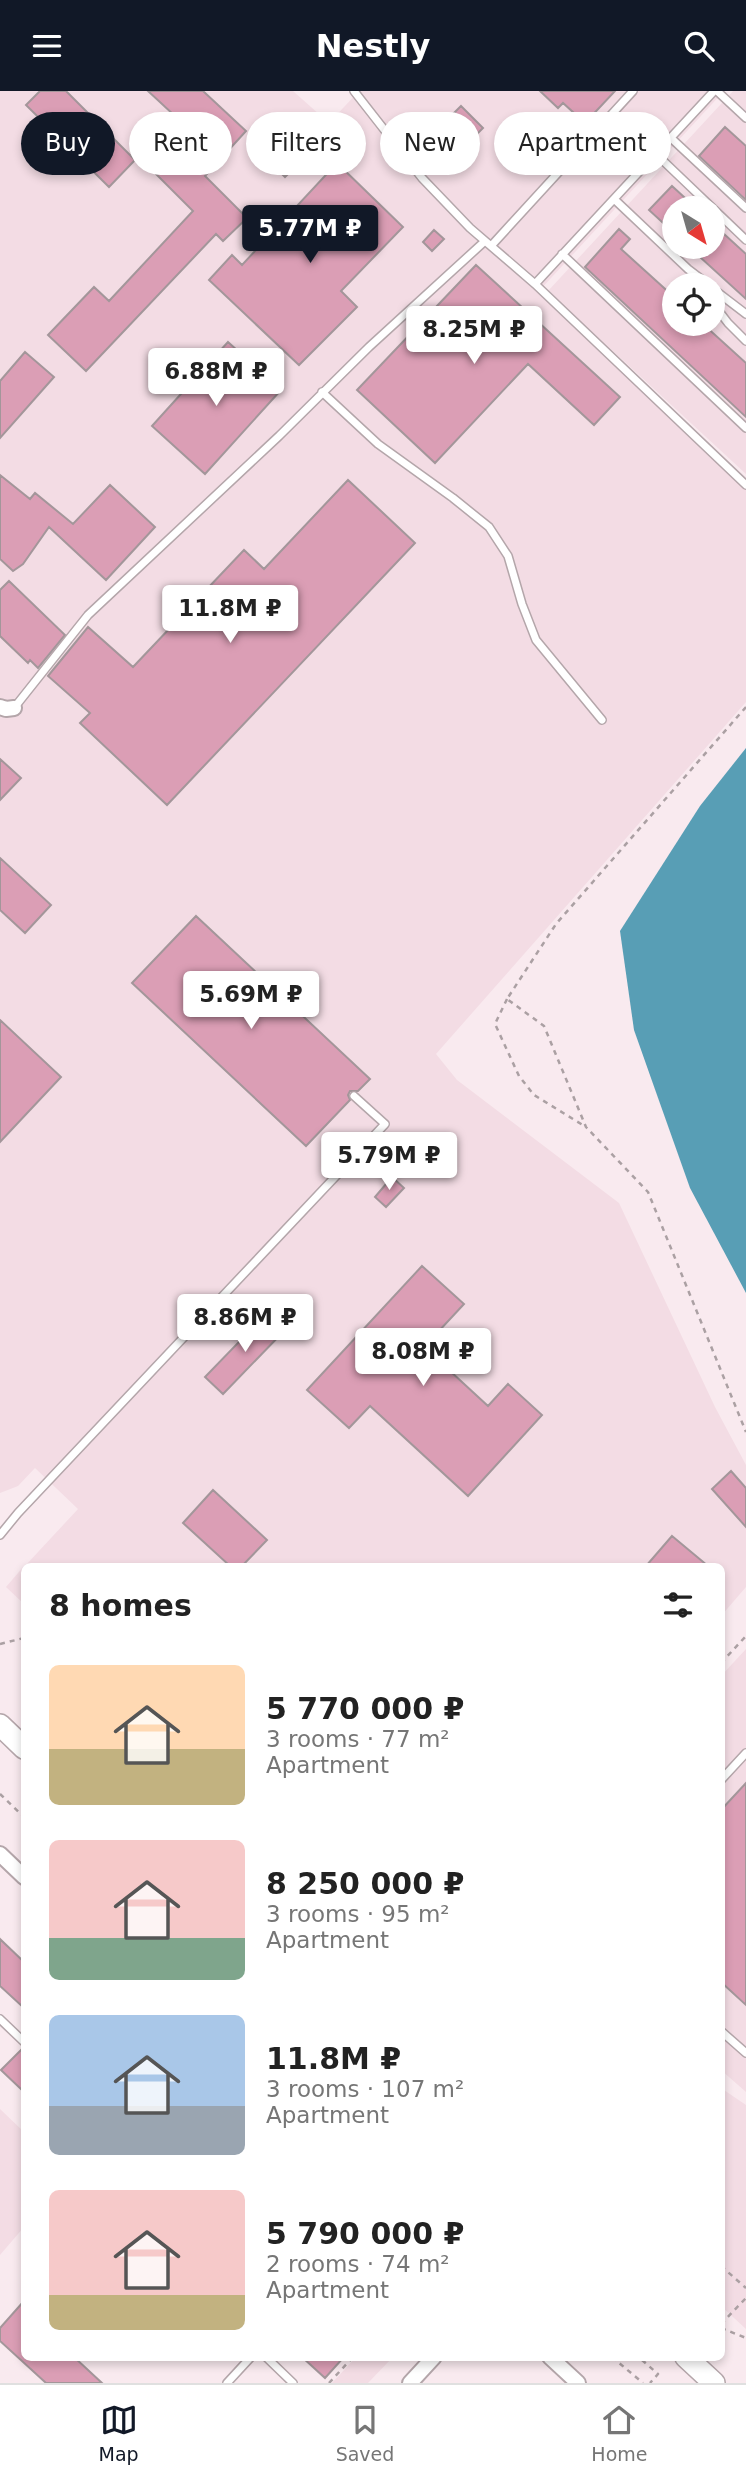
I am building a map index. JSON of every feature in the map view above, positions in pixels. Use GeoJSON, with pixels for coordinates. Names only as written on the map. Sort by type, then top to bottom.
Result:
{"type":"FeatureCollection","features":[{"type":"Feature","properties":{"kind":"main road"},"geometry":{"type":"LineString","coordinates":[[0,1725],[21,1745]]}},
{"type":"Feature","properties":{"kind":"main road"},"geometry":{"type":"LineString","coordinates":[[690,2361],[714,2383]]}},
{"type":"Feature","properties":{"kind":"street"},"geometry":{"type":"LineString","coordinates":[[0,1854],[21,1874]]}},
{"type":"Feature","properties":{"kind":"street"},"geometry":{"type":"LineString","coordinates":[[410,2383],[430,2361]]}},
{"type":"Feature","properties":{"kind":"street"},"geometry":{"type":"LineString","coordinates":[[554,2361],[578,2383]]}},
{"type":"Feature","properties":{"kind":"lane"},"geometry":{"type":"LineString","coordinates":[[354,91],[422,178],[746,485]]}},
{"type":"Feature","properties":{"kind":"lane"},"geometry":{"type":"LineString","coordinates":[[7,707],[88,615],[322,392],[488,243],[633,91]]}},
{"type":"Feature","properties":{"kind":"lane"},"geometry":{"type":"LineString","coordinates":[[746,118],[715,91],[671,138],[746,208]]}},
{"type":"Feature","properties":{"kind":"lane"},"geometry":{"type":"LineString","coordinates":[[671,168],[746,240]]}},
{"type":"Feature","properties":{"kind":"lane"},"geometry":{"type":"LineString","coordinates":[[535,284],[636,175]]}},
{"type":"Feature","properties":{"kind":"lane"},"geometry":{"type":"LineString","coordinates":[[614,199],[693,273]]}},
{"type":"Feature","properties":{"kind":"lane"},"geometry":{"type":"LineString","coordinates":[[562,254],[746,428]]}},
{"type":"Feature","properties":{"kind":"lane"},"geometry":{"type":"LineString","coordinates":[[688,269],[691,273]]}},
{"type":"Feature","properties":{"kind":"lane"},"geometry":{"type":"LineString","coordinates":[[725,297],[746,314]]}},
{"type":"Feature","properties":{"kind":"lane"},"geometry":{"type":"LineString","coordinates":[[725,319],[746,341]]}},
{"type":"Feature","properties":{"kind":"lane"},"geometry":{"type":"LineString","coordinates":[[322,392],[386,451],[489,527],[508,556],[536,640],[602,720]]}},
{"type":"Feature","properties":{"kind":"lane"},"geometry":{"type":"LineString","coordinates":[[0,1535],[385,1124],[354,1096]]}},
{"type":"Feature","properties":{"kind":"lane"},"geometry":{"type":"LineString","coordinates":[[725,1776],[746,1752]]}},
{"type":"Feature","properties":{"kind":"lane"},"geometry":{"type":"LineString","coordinates":[[0,2019],[21,2039]]}},
{"type":"Feature","properties":{"kind":"lane"},"geometry":{"type":"LineString","coordinates":[[725,2035],[746,2053]]}},
{"type":"Feature","properties":{"kind":"lane"},"geometry":{"type":"LineString","coordinates":[[227,2383],[247,2361]]}},
{"type":"Feature","properties":{"kind":"lane"},"geometry":{"type":"LineString","coordinates":[[270,2361],[293,2383]]}},
{"type":"Feature","properties":{"kind":"path"},"geometry":{"type":"LineString","coordinates":[[746,707],[556,924],[506,999],[495,1024],[519,1076],[534,1095],[586,1127],[648,1192],[746,1432]]}},
{"type":"Feature","properties":{"kind":"path"},"geometry":{"type":"LineString","coordinates":[[506,999],[544,1026],[586,1127]]}},
{"type":"Feature","properties":{"kind":"path"},"geometry":{"type":"LineString","coordinates":[[725,1659],[746,1636]]}},
{"type":"Feature","properties":{"kind":"path"},"geometry":{"type":"LineString","coordinates":[[0,1644],[21,1640]]}},
{"type":"Feature","properties":{"kind":"path"},"geometry":{"type":"LineString","coordinates":[[0,1794],[21,1814]]}},
{"type":"Feature","properties":{"kind":"path"},"geometry":{"type":"LineString","coordinates":[[725,2270],[746,2288]]}},
{"type":"Feature","properties":{"kind":"path"},"geometry":{"type":"LineString","coordinates":[[725,2322],[746,2298]]}},
{"type":"Feature","properties":{"kind":"path"},"geometry":{"type":"LineString","coordinates":[[725,2328],[746,2338]]}},
{"type":"Feature","properties":{"kind":"path"},"geometry":{"type":"LineString","coordinates":[[328,2383],[349,2361]]}},
{"type":"Feature","properties":{"kind":"path"},"geometry":{"type":"LineString","coordinates":[[617,2361],[643,2383]]}},
{"type":"Feature","properties":{"kind":"path"},"geometry":{"type":"LineString","coordinates":[[643,2361],[658,2374],[650,2383]]}},
{"type":"Feature","properties":{"kind":"shaded area"},"geometry":{"type":"Polygon","coordinates":[[[0,91],[293,91],[317,112],[246,112],[246,175],[366,175],[366,112],[339,112],[359,91],[724,91],[671,148],[671,112],[494,112],[494,175],[646,175],[539,291],[746,487],[746,702],[436,1054],[457,1080],[619,1203],[715,1407],[746,1465],[746,1587],[725,1611],[725,1563],[28,1563],[78,1509],[35,1468],[18,1486],[0,1493],[0,91]]]}},
{"type":"Feature","properties":{"kind":"shaded area"},"geometry":{"type":"Polygon","coordinates":[[[733,91],[746,91],[746,474],[548,291],[655,175],[671,175],[671,158],[733,91]]]}},
{"type":"Feature","properties":{"kind":"shaded area"},"geometry":{"type":"Polygon","coordinates":[[[21,1570],[21,1601],[6,1587],[21,1570]]]}},
{"type":"Feature","properties":{"kind":"shaded area"},"geometry":{"type":"Polygon","coordinates":[[[746,1649],[746,2092],[725,2074],[725,1672],[746,1649]]]}},
{"type":"Feature","properties":{"kind":"shaded area"},"geometry":{"type":"Polygon","coordinates":[[[725,2091],[746,2105],[746,2329],[725,2310],[725,2091]]]}},
{"type":"Feature","properties":{"kind":"shaded area"},"geometry":{"type":"Polygon","coordinates":[[[0,2109],[21,2129],[21,2230],[0,2255],[0,2109]]]}},
{"type":"Feature","properties":{"kind":"shaded area"},"geometry":{"type":"Polygon","coordinates":[[[352,2361],[389,2361],[368,2383],[332,2383],[352,2361]]]}},
{"type":"Feature","properties":{"kind":"water"},"geometry":{"type":"Polygon","coordinates":[[[746,748],[746,1293],[690,1188],[634,1030],[620,931],[700,806],[746,748]]]}},
{"type":"Feature","properties":{"kind":"building"},"geometry":{"type":"Polygon","coordinates":[[[40,91],[66,91],[87,112],[33,112],[26,105],[40,91]]]}},
{"type":"Feature","properties":{"kind":"building"},"geometry":{"type":"Polygon","coordinates":[[[148,91],[203,91],[226,112],[171,112],[148,91]]]}},
{"type":"Feature","properties":{"kind":"building"},"geometry":{"type":"Polygon","coordinates":[[[540,91],[615,91],[595,112],[573,112],[563,103],[558,108],[540,91]]]}},
{"type":"Feature","properties":{"kind":"building"},"geometry":{"type":"Polygon","coordinates":[[[461,106],[467,112],[455,112],[461,106]]]}},
{"type":"Feature","properties":{"kind":"building"},"geometry":{"type":"Polygon","coordinates":[[[232,118],[246,131],[232,146],[232,118]]]}},
{"type":"Feature","properties":{"kind":"building"},"geometry":{"type":"Polygon","coordinates":[[[725,127],[746,146],[746,200],[699,156],[725,127]]]}},
{"type":"Feature","properties":{"kind":"building"},"geometry":{"type":"Polygon","coordinates":[[[115,140],[129,154],[129,166],[109,187],[97,175],[115,175],[115,140]]]}},
{"type":"Feature","properties":{"kind":"building"},"geometry":{"type":"Polygon","coordinates":[[[157,175],[206,175],[247,218],[223,241],[216,234],[86,371],[48,335],[94,287],[109,301],[193,211],[157,175]]]}},
{"type":"Feature","properties":{"kind":"building"},"geometry":{"type":"Polygon","coordinates":[[[326,175],[349,175],[403,227],[341,291],[357,307],[299,365],[209,280],[232,255],[242,265],[326,175]]]}},
{"type":"Feature","properties":{"kind":"building"},"geometry":{"type":"Polygon","coordinates":[[[672,186],[683,196],[662,196],[672,186]]]}},
{"type":"Feature","properties":{"kind":"building"},"geometry":{"type":"Polygon","coordinates":[[[662,196],[662,222],[649,210],[662,196]]]}},
{"type":"Feature","properties":{"kind":"building"},"geometry":{"type":"Polygon","coordinates":[[[619,229],[630,239],[621,249],[662,286],[662,336],[716,336],[746,363],[746,417],[585,267],[619,229]]]}},
{"type":"Feature","properties":{"kind":"building"},"geometry":{"type":"Polygon","coordinates":[[[434,230],[444,239],[432,251],[423,242],[434,230]]]}},
{"type":"Feature","properties":{"kind":"building"},"geometry":{"type":"Polygon","coordinates":[[[725,235],[746,254],[746,299],[725,280],[725,273],[718,273],[702,259],[725,259],[725,235]]]}},
{"type":"Feature","properties":{"kind":"building"},"geometry":{"type":"Polygon","coordinates":[[[476,265],[620,397],[594,425],[528,364],[435,463],[357,390],[476,265]]]}},
{"type":"Feature","properties":{"kind":"building"},"geometry":{"type":"Polygon","coordinates":[[[228,342],[281,390],[205,474],[152,426],[228,342]]]}},
{"type":"Feature","properties":{"kind":"building"},"geometry":{"type":"Polygon","coordinates":[[[25,352],[54,377],[0,438],[0,381],[25,352]]]}},
{"type":"Feature","properties":{"kind":"building"},"geometry":{"type":"Polygon","coordinates":[[[0,475],[30,499],[35,493],[73,524],[110,485],[155,527],[106,580],[49,527],[23,564],[13,571],[0,559],[0,475]]]}},
{"type":"Feature","properties":{"kind":"building"},"geometry":{"type":"Polygon","coordinates":[[[348,480],[415,543],[167,805],[80,723],[90,713],[48,676],[88,627],[133,667],[244,550],[264,569],[348,480]]]}},
{"type":"Feature","properties":{"kind":"building"},"geometry":{"type":"Polygon","coordinates":[[[9,581],[65,635],[38,668],[30,660],[28,663],[0,636],[0,590],[9,581]]]}},
{"type":"Feature","properties":{"kind":"building"},"geometry":{"type":"Polygon","coordinates":[[[0,759],[21,778],[0,800],[0,759]]]}},
{"type":"Feature","properties":{"kind":"building"},"geometry":{"type":"Polygon","coordinates":[[[0,858],[51,905],[25,933],[0,910],[0,858]]]}},
{"type":"Feature","properties":{"kind":"building"},"geometry":{"type":"Polygon","coordinates":[[[196,916],[370,1079],[358,1091],[350,1091],[350,1100],[306,1146],[132,983],[196,916]]]}},
{"type":"Feature","properties":{"kind":"building"},"geometry":{"type":"Polygon","coordinates":[[[0,1020],[61,1077],[0,1142],[0,1020]]]}},
{"type":"Feature","properties":{"kind":"building"},"geometry":{"type":"Polygon","coordinates":[[[392,1177],[404,1188],[386,1207],[375,1197],[392,1177]]]}},
{"type":"Feature","properties":{"kind":"building"},"geometry":{"type":"Polygon","coordinates":[[[422,1266],[464,1304],[424,1347],[488,1406],[508,1384],[542,1415],[468,1496],[370,1406],[349,1428],[307,1390],[422,1266]]]}},
{"type":"Feature","properties":{"kind":"building"},"geometry":{"type":"Polygon","coordinates":[[[266,1314],[284,1331],[223,1394],[205,1377],[266,1314]]]}},
{"type":"Feature","properties":{"kind":"building"},"geometry":{"type":"Polygon","coordinates":[[[731,1471],[746,1488],[746,1527],[712,1489],[731,1471]]]}},
{"type":"Feature","properties":{"kind":"building"},"geometry":{"type":"Polygon","coordinates":[[[213,1490],[267,1540],[245,1563],[227,1563],[183,1523],[213,1490]]]}},
{"type":"Feature","properties":{"kind":"building"},"geometry":{"type":"Polygon","coordinates":[[[672,1536],[704,1563],[649,1563],[672,1536]]]}},
{"type":"Feature","properties":{"kind":"building"},"geometry":{"type":"Polygon","coordinates":[[[746,1783],[746,2005],[725,1986],[725,1806],[746,1783]]]}},
{"type":"Feature","properties":{"kind":"building"},"geometry":{"type":"Polygon","coordinates":[[[0,1939],[21,1959],[21,2005],[0,1986],[0,1939]]]}},
{"type":"Feature","properties":{"kind":"building"},"geometry":{"type":"Polygon","coordinates":[[[21,2050],[21,2089],[1,2070],[21,2050]]]}},
{"type":"Feature","properties":{"kind":"building"},"geometry":{"type":"Polygon","coordinates":[[[21,2304],[21,2360],[0,2341],[0,2328],[21,2304]]]}},
{"type":"Feature","properties":{"kind":"building"},"geometry":{"type":"Polygon","coordinates":[[[22,2361],[78,2361],[102,2383],[46,2383],[22,2361]]]}},
{"type":"Feature","properties":{"kind":"building"},"geometry":{"type":"Polygon","coordinates":[[[306,2361],[340,2361],[325,2378],[306,2361]]]}}]}
